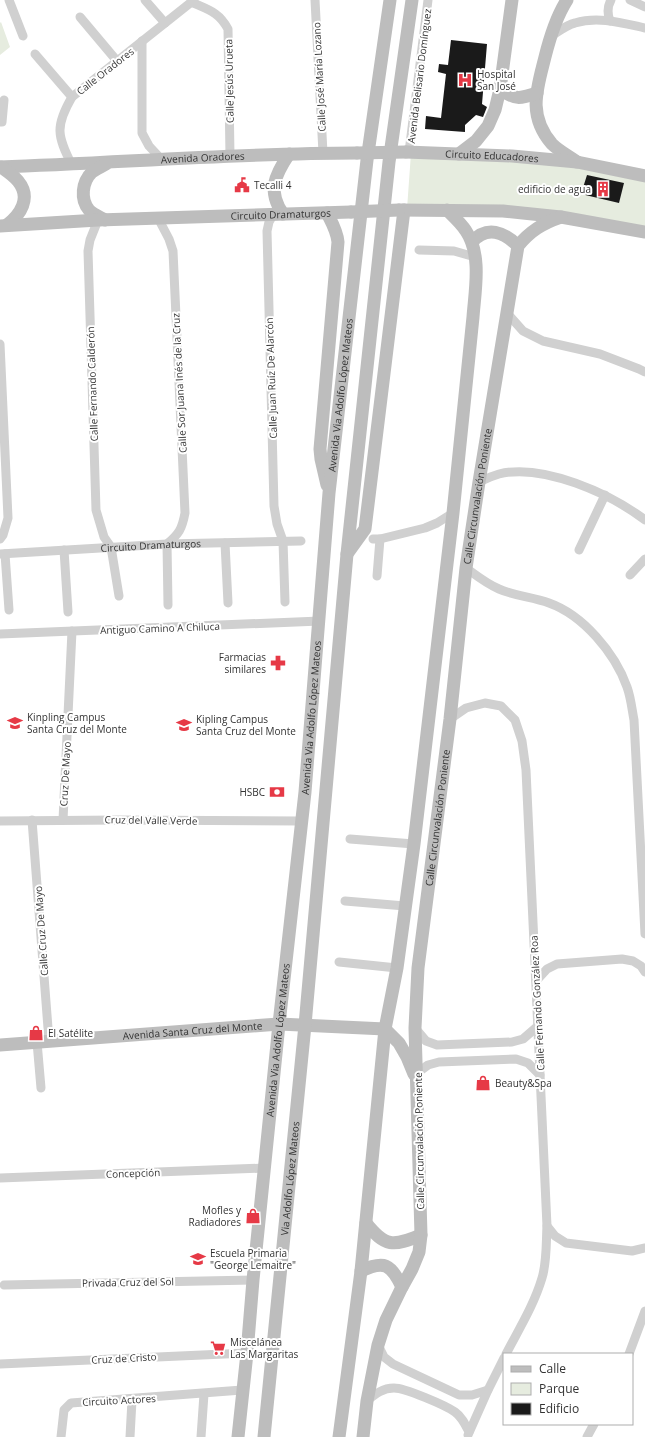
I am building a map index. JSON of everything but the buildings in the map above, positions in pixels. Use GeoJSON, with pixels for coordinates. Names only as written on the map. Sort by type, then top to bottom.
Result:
{"type":"FeatureCollection","features":[{"type":"Feature","properties":{"kind":"main road","name":"Avenida Via Adolfo López Mateos"},"geometry":{"type":"LineString","coordinates":[[238,1437],[242,1390],[248,1353],[253,1280],[279,1024],[302,822],[320,621],[329,493],[367,160],[390,0]]}},
{"type":"Feature","properties":{"kind":"main road"},"geometry":{"type":"LineString","coordinates":[[305,1025],[347,554],[389,162],[412,0]]}},
{"type":"Feature","properties":{"kind":"main road"},"geometry":{"type":"LineString","coordinates":[[459,154],[476,141],[488,126],[495,110],[500,89],[512,0]]}},
{"type":"Feature","properties":{"kind":"main road","name":"Circuito Educadores"},"geometry":{"type":"LineString","coordinates":[[567,0],[561,9],[550,37],[537,93],[536,108],[539,121],[553,144],[577,162]]}},
{"type":"Feature","properties":{"kind":"main road"},"geometry":{"type":"LineString","coordinates":[[500,89],[510,96],[517,98],[537,93]]}},
{"type":"Feature","properties":{"kind":"main road","name":"Avenida Oradores"},"geometry":{"type":"LineString","coordinates":[[0,167],[72,165],[230,156],[408,152]]}},
{"type":"Feature","properties":{"kind":"main road","name":"Circuito Educadores"},"geometry":{"type":"LineString","coordinates":[[408,152],[512,156],[577,162],[645,176]]}},
{"type":"Feature","properties":{"kind":"main road"},"geometry":{"type":"LineString","coordinates":[[278,214],[274,194],[274,182],[281,166],[289,154]]}},
{"type":"Feature","properties":{"kind":"main road"},"geometry":{"type":"LineString","coordinates":[[102,220],[89,209],[84,201],[83,194],[88,178],[92,173],[110,163]]}},
{"type":"Feature","properties":{"kind":"main road"},"geometry":{"type":"LineString","coordinates":[[0,167],[19,182],[24,196],[23,205],[20,212],[3,226]]}},
{"type":"Feature","properties":{"kind":"main road"},"geometry":{"type":"LineString","coordinates":[[347,554],[365,529],[402,210]]}},
{"type":"Feature","properties":{"kind":"main road","name":"Circuito Dramaturgos"},"geometry":{"type":"LineString","coordinates":[[3,226],[102,220],[402,210],[447,210],[503,211],[561,217],[645,232]]}},
{"type":"Feature","properties":{"kind":"main road","name":"Calle Circunvalación Poniente"},"geometry":{"type":"LineString","coordinates":[[339,1437],[361,1272],[385,1029],[397,968],[414,844],[453,513],[476,286],[475,257],[472,242],[466,231],[447,210]]}},
{"type":"Feature","properties":{"kind":"main road"},"geometry":{"type":"LineString","coordinates":[[327,213],[335,228],[338,242],[320,449],[329,493]]}},
{"type":"Feature","properties":{"kind":"main road"},"geometry":{"type":"LineString","coordinates":[[472,242],[480,235],[494,232],[510,237],[518,246],[526,236],[536,228],[546,222],[561,217]]}},
{"type":"Feature","properties":{"kind":"main road","name":"Calle Circunvalación Poniente"},"geometry":{"type":"LineString","coordinates":[[363,1437],[367,1401],[378,1345],[386,1320],[419,1252],[421,1235],[415,1028],[418,968],[450,719],[466,568],[518,246]]}},
{"type":"Feature","properties":{"kind":"main road","name":"Avenida Santa Cruz del Monte"},"geometry":{"type":"LineString","coordinates":[[0,1045],[279,1024],[385,1029]]}},
{"type":"Feature","properties":{"kind":"main road","name":"Via Adolfo López Mateos"},"geometry":{"type":"LineString","coordinates":[[264,1437],[305,1025]]}},
{"type":"Feature","properties":{"kind":"main road"},"geometry":{"type":"LineString","coordinates":[[385,1029],[399,1042],[417,1078]]}},
{"type":"Feature","properties":{"kind":"main road"},"geometry":{"type":"LineString","coordinates":[[366,1224],[376,1236],[388,1243],[400,1243],[421,1235]]}},
{"type":"Feature","properties":{"kind":"main road"},"geometry":{"type":"LineString","coordinates":[[361,1272],[374,1265],[384,1266],[392,1270],[402,1287]]}},
{"type":"Feature","properties":{"kind":"street"},"geometry":{"type":"LineString","coordinates":[[9,0],[23,36]]}},
{"type":"Feature","properties":{"kind":"street"},"geometry":{"type":"LineString","coordinates":[[145,0],[165,23]]}},
{"type":"Feature","properties":{"kind":"street","name":"Calle José María Lozano"},"geometry":{"type":"LineString","coordinates":[[315,0],[323,153]]}},
{"type":"Feature","properties":{"kind":"street","name":"Avenida Belisario Domínguez"},"geometry":{"type":"LineString","coordinates":[[408,152],[428,0]]}},
{"type":"Feature","properties":{"kind":"street"},"geometry":{"type":"LineString","coordinates":[[610,21],[608,8],[611,0]]}},
{"type":"Feature","properties":{"kind":"street"},"geometry":{"type":"LineString","coordinates":[[630,0],[645,8]]}},
{"type":"Feature","properties":{"kind":"street","name":"Calle Oradores"},"geometry":{"type":"LineString","coordinates":[[72,165],[63,147],[60,135],[61,122],[72,97],[193,1]]}},
{"type":"Feature","properties":{"kind":"street","name":"Calle Jesús Urueta"},"geometry":{"type":"LineString","coordinates":[[193,1],[214,12],[223,20],[228,29],[230,156]]}},
{"type":"Feature","properties":{"kind":"street"},"geometry":{"type":"LineString","coordinates":[[80,17],[117,61]]}},
{"type":"Feature","properties":{"kind":"street"},"geometry":{"type":"LineString","coordinates":[[550,37],[574,23],[592,20],[610,21],[645,28]]}},
{"type":"Feature","properties":{"kind":"street"},"geometry":{"type":"LineString","coordinates":[[142,41],[142,133],[149,146],[162,160]]}},
{"type":"Feature","properties":{"kind":"street"},"geometry":{"type":"LineString","coordinates":[[36,54],[72,97]]}},
{"type":"Feature","properties":{"kind":"street"},"geometry":{"type":"LineString","coordinates":[[0,122],[2,122],[4,100]]}},
{"type":"Feature","properties":{"kind":"street","name":"Calle Juan Ruíz De Alarcón"},"geometry":{"type":"LineString","coordinates":[[278,214],[267,231],[274,506],[277,524],[283,541],[284,602]]}},
{"type":"Feature","properties":{"kind":"street","name":"Calle Sor Juana Inés de la Cruz"},"geometry":{"type":"LineString","coordinates":[[158,218],[169,238],[173,251],[185,513],[183,524],[177,535],[167,544]]}},
{"type":"Feature","properties":{"kind":"street","name":"Calle Fernando Calderón"},"geometry":{"type":"LineString","coordinates":[[102,220],[90,240],[88,252],[96,510],[104,537],[111,547],[119,596]]}},
{"type":"Feature","properties":{"kind":"street"},"geometry":{"type":"LineString","coordinates":[[419,250],[454,251],[475,257]]}},
{"type":"Feature","properties":{"kind":"street"},"geometry":{"type":"LineString","coordinates":[[507,313],[523,331],[543,341],[600,354],[645,372]]}},
{"type":"Feature","properties":{"kind":"street"},"geometry":{"type":"LineString","coordinates":[[0,344],[8,518],[3,535],[0,539]]}},
{"type":"Feature","properties":{"kind":"street"},"geometry":{"type":"LineString","coordinates":[[479,482],[499,474],[534,472],[568,480],[605,495],[645,520]]}},
{"type":"Feature","properties":{"kind":"street"},"geometry":{"type":"LineString","coordinates":[[579,550],[605,495]]}},
{"type":"Feature","properties":{"kind":"street"},"geometry":{"type":"LineString","coordinates":[[377,576],[376,539],[425,528],[437,523],[453,513]]}},
{"type":"Feature","properties":{"kind":"street","name":"Circuito Dramaturgos"},"geometry":{"type":"LineString","coordinates":[[2,554],[167,544],[301,541]]}},
{"type":"Feature","properties":{"kind":"street"},"geometry":{"type":"LineString","coordinates":[[225,543],[228,603]]}},
{"type":"Feature","properties":{"kind":"street"},"geometry":{"type":"LineString","coordinates":[[167,544],[168,605]]}},
{"type":"Feature","properties":{"kind":"street"},"geometry":{"type":"LineString","coordinates":[[64,550],[68,612]]}},
{"type":"Feature","properties":{"kind":"street"},"geometry":{"type":"LineString","coordinates":[[2,554],[9,610]]}},
{"type":"Feature","properties":{"kind":"street"},"geometry":{"type":"LineString","coordinates":[[630,574],[645,559]]}},
{"type":"Feature","properties":{"kind":"street"},"geometry":{"type":"LineString","coordinates":[[466,568],[487,584],[500,590],[548,602],[564,609],[578,619],[601,643],[616,664],[628,688],[634,720],[645,934]]}},
{"type":"Feature","properties":{"kind":"street","name":"Antiguo Camino A Chiluca"},"geometry":{"type":"LineString","coordinates":[[0,634],[320,621]]}},
{"type":"Feature","properties":{"kind":"street","name":"Cruz De Mayo"},"geometry":{"type":"LineString","coordinates":[[63,820],[72,631]]}},
{"type":"Feature","properties":{"kind":"street","name":"Calle Fernando González Roa"},"geometry":{"type":"LineString","coordinates":[[450,719],[466,708],[485,703],[501,706],[515,720],[518,727],[526,770],[547,1226],[546,1252],[542,1277],[535,1299],[507,1353]]}},
{"type":"Feature","properties":{"kind":"street","name":"Calle Cruz De Mayo"},"geometry":{"type":"LineString","coordinates":[[32,820],[43,1041],[42,1088]]}},
{"type":"Feature","properties":{"kind":"street","name":"Cruz del Valle Verde"},"geometry":{"type":"LineString","coordinates":[[0,821],[63,820],[302,822]]}},
{"type":"Feature","properties":{"kind":"street"},"geometry":{"type":"LineString","coordinates":[[350,839],[414,844]]}},
{"type":"Feature","properties":{"kind":"street"},"geometry":{"type":"LineString","coordinates":[[345,901],[405,906]]}},
{"type":"Feature","properties":{"kind":"street"},"geometry":{"type":"LineString","coordinates":[[536,981],[547,969],[558,964],[622,959],[633,961],[641,966],[645,972]]}},
{"type":"Feature","properties":{"kind":"street"},"geometry":{"type":"LineString","coordinates":[[339,962],[397,968]]}},
{"type":"Feature","properties":{"kind":"street"},"geometry":{"type":"LineString","coordinates":[[415,1028],[426,1041],[437,1045],[512,1042],[523,1039],[538,1026]]}},
{"type":"Feature","properties":{"kind":"street"},"geometry":{"type":"LineString","coordinates":[[417,1078],[428,1066],[439,1062],[516,1059],[528,1063],[540,1075]]}},
{"type":"Feature","properties":{"kind":"street","name":"Concepción"},"geometry":{"type":"LineString","coordinates":[[0,1178],[265,1168]]}},
{"type":"Feature","properties":{"kind":"street"},"geometry":{"type":"LineString","coordinates":[[547,1226],[555,1236],[566,1243],[632,1251],[645,1248]]}},
{"type":"Feature","properties":{"kind":"street","name":"Privada Cruz del Sol"},"geometry":{"type":"LineString","coordinates":[[4,1285],[253,1280]]}},
{"type":"Feature","properties":{"kind":"street"},"geometry":{"type":"LineString","coordinates":[[629,1353],[645,1311]]}},
{"type":"Feature","properties":{"kind":"street"},"geometry":{"type":"LineString","coordinates":[[378,1345],[384,1357],[393,1364],[460,1395],[472,1395],[488,1390]]}},
{"type":"Feature","properties":{"kind":"street","name":"Cruz de Cristo"},"geometry":{"type":"LineString","coordinates":[[0,1364],[248,1353]]}},
{"type":"Feature","properties":{"kind":"street"},"geometry":{"type":"LineString","coordinates":[[468,1434],[503,1360]]}},
{"type":"Feature","properties":{"kind":"street"},"geometry":{"type":"LineString","coordinates":[[367,1401],[380,1390],[394,1388],[411,1391],[454,1412],[462,1419],[468,1434]]}},
{"type":"Feature","properties":{"kind":"street","name":"Circuito Actores"},"geometry":{"type":"LineString","coordinates":[[62,1437],[64,1410],[71,1403],[132,1400],[242,1390]]}},
{"type":"Feature","properties":{"kind":"street"},"geometry":{"type":"LineString","coordinates":[[201,1437],[204,1394]]}},
{"type":"Feature","properties":{"kind":"street"},"geometry":{"type":"LineString","coordinates":[[130,1437],[132,1400]]}},
{"type":"Feature","properties":{"kind":"street"},"geometry":{"type":"LineString","coordinates":[[587,1437],[593,1425]]}},
{"type":"Feature","properties":{"kind":"green space"},"geometry":{"type":"Polygon","coordinates":[[[1,22],[10,47],[0,55],[0,23],[1,22]]]}},
{"type":"Feature","properties":{"kind":"green space"},"geometry":{"type":"Polygon","coordinates":[[[411,153],[512,156],[645,179],[645,227],[407,209],[411,153]]]}},
{"type":"Feature","properties":{"kind":"place","name":"Hospital San José"},"geometry":{"type":"Point","coordinates":[465,80]}},
{"type":"Feature","properties":{"kind":"place","name":"Tecalli 4"},"geometry":{"type":"Point","coordinates":[242,185]}},
{"type":"Feature","properties":{"kind":"place","name":"edificio de agua"},"geometry":{"type":"Point","coordinates":[603,189]}},
{"type":"Feature","properties":{"kind":"place","name":"Farmacias similares"},"geometry":{"type":"Point","coordinates":[278,663]}},
{"type":"Feature","properties":{"kind":"place","name":"Kinpling Campus Santa Cruz del Monte"},"geometry":{"type":"Point","coordinates":[15,723]}},
{"type":"Feature","properties":{"kind":"place","name":"Kipling Campus Santa Cruz del Monte"},"geometry":{"type":"Point","coordinates":[184,725]}},
{"type":"Feature","properties":{"kind":"place","name":"HSBC"},"geometry":{"type":"Point","coordinates":[277,792]}},
{"type":"Feature","properties":{"kind":"place","name":"El Satélite"},"geometry":{"type":"Point","coordinates":[36,1033]}},
{"type":"Feature","properties":{"kind":"place","name":"Beauty&Spa"},"geometry":{"type":"Point","coordinates":[483,1083]}},
{"type":"Feature","properties":{"kind":"place","name":"Mofles y Radiadores"},"geometry":{"type":"Point","coordinates":[253,1216]}},
{"type":"Feature","properties":{"kind":"place","name":"Escuela Primaria \"George Lemaitre\""},"geometry":{"type":"Point","coordinates":[198,1259]}},
{"type":"Feature","properties":{"kind":"place","name":"Miscelánea Las Margaritas"},"geometry":{"type":"Point","coordinates":[218,1348]}}]}
